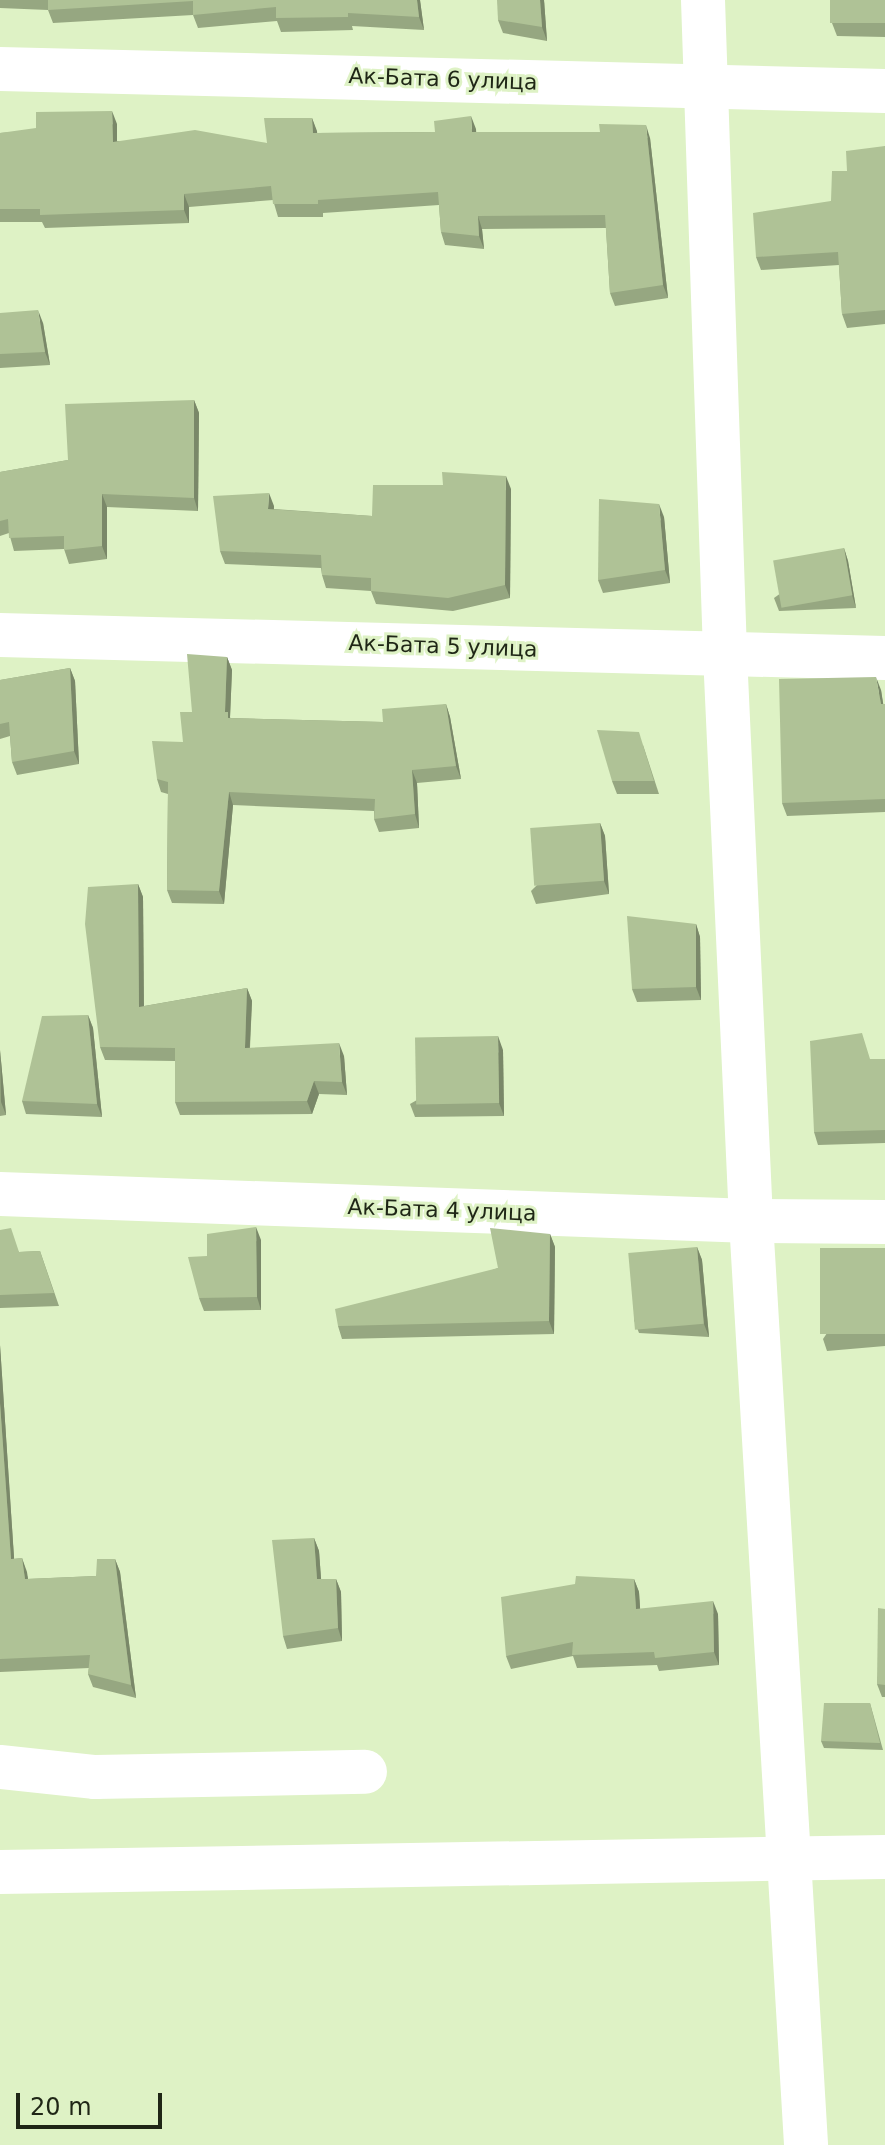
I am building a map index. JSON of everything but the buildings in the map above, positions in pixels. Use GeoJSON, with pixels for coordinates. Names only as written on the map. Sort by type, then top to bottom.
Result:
{"type":"FeatureCollection","features":[{"type":"Feature","properties":{"kind":"street"},"geometry":{"type":"LineString","coordinates":[[703,0],[725,654],[751,1221],[806,2145]]}},
{"type":"Feature","properties":{"kind":"street","name":"Ак-Бата 6 улица"},"geometry":{"type":"LineString","coordinates":[[0,69],[885,91]]}},
{"type":"Feature","properties":{"kind":"street","name":"Ак-Бата 5 улица"},"geometry":{"type":"LineString","coordinates":[[0,635],[885,658]]}},
{"type":"Feature","properties":{"kind":"street","name":"Ак-Бата 4 улица"},"geometry":{"type":"LineString","coordinates":[[0,1194],[751,1221],[885,1222]]}},
{"type":"Feature","properties":{"kind":"street"},"geometry":{"type":"LineString","coordinates":[[0,1767],[95,1777],[365,1772]]}},
{"type":"Feature","properties":{"kind":"street"},"geometry":{"type":"LineString","coordinates":[[0,1872],[885,1857]]}}]}
